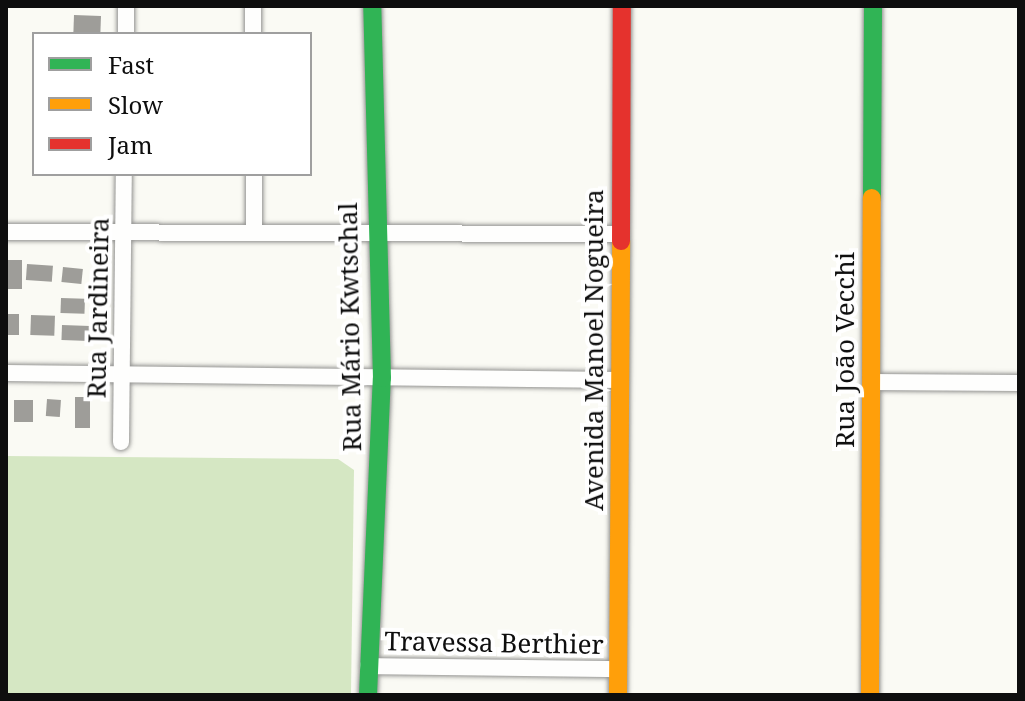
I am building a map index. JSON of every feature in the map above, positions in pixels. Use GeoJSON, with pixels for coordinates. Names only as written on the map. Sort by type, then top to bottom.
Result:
{"type":"FeatureCollection","features":[{"type":"Feature","properties":{"kind":"street"},"geometry":{"type":"LineString","coordinates":[[126,6],[126,32]]}},
{"type":"Feature","properties":{"kind":"street"},"geometry":{"type":"LineString","coordinates":[[253,6],[253,32]]}},
{"type":"Feature","properties":{"kind":"street","name":"Rua Mário Kwtschal"},"geometry":{"type":"LineString","coordinates":[[368,695],[382,378],[374,237],[372,6]]}},
{"type":"Feature","properties":{"kind":"street","name":"Avenida Manoel Nogueira"},"geometry":{"type":"LineString","coordinates":[[618,695],[622,6]]}},
{"type":"Feature","properties":{"kind":"street","name":"Rua João Vecchi"},"geometry":{"type":"LineString","coordinates":[[870,695],[873,6]]}},
{"type":"Feature","properties":{"kind":"street","name":"Rua Jardineira"},"geometry":{"type":"LineString","coordinates":[[121,442],[124,176]]}},
{"type":"Feature","properties":{"kind":"street"},"geometry":{"type":"LineString","coordinates":[[254,176],[254,232]]}},
{"type":"Feature","properties":{"kind":"street"},"geometry":{"type":"LineString","coordinates":[[6,232],[254,232],[374,237],[621,234]]}},
{"type":"Feature","properties":{"kind":"street"},"geometry":{"type":"LineString","coordinates":[[6,373],[620,380]]}},
{"type":"Feature","properties":{"kind":"street"},"geometry":{"type":"LineString","coordinates":[[871,382],[1019,383]]}},
{"type":"Feature","properties":{"kind":"street","name":"Travessa Berthier"},"geometry":{"type":"LineString","coordinates":[[368,666],[618,669]]}},
{"type":"Feature","properties":{"kind":"green space"},"geometry":{"type":"Polygon","coordinates":[[[6,456],[338,459],[354,470],[351,695],[6,695],[6,456]]]}},
{"type":"Feature","properties":{"kind":"building"},"geometry":{"type":"Polygon","coordinates":[[[74,15],[101,16],[100,32],[73,32],[74,15]]]}},
{"type":"Feature","properties":{"kind":"building"},"geometry":{"type":"Polygon","coordinates":[[[6,260],[22,260],[22,289],[6,289],[6,260]]]}},
{"type":"Feature","properties":{"kind":"building"},"geometry":{"type":"Polygon","coordinates":[[[27,264],[53,266],[52,282],[26,280],[27,264]]]}},
{"type":"Feature","properties":{"kind":"building"},"geometry":{"type":"Polygon","coordinates":[[[63,267],[83,269],[81,284],[61,282],[63,267]]]}},
{"type":"Feature","properties":{"kind":"building"},"geometry":{"type":"Polygon","coordinates":[[[61,298],[85,299],[84,314],[60,313],[61,298]]]}},
{"type":"Feature","properties":{"kind":"building"},"geometry":{"type":"Polygon","coordinates":[[[6,314],[19,314],[19,335],[6,335],[6,314]]]}},
{"type":"Feature","properties":{"kind":"building"},"geometry":{"type":"Polygon","coordinates":[[[31,315],[55,316],[54,336],[30,335],[31,315]]]}},
{"type":"Feature","properties":{"kind":"building"},"geometry":{"type":"Polygon","coordinates":[[[62,325],[90,326],[89,341],[61,340],[62,325]]]}},
{"type":"Feature","properties":{"kind":"building"},"geometry":{"type":"Polygon","coordinates":[[[75,397],[90,397],[90,428],[75,428],[75,397]]]}},
{"type":"Feature","properties":{"kind":"building"},"geometry":{"type":"Polygon","coordinates":[[[47,399],[61,400],[60,417],[46,416],[47,399]]]}},
{"type":"Feature","properties":{"kind":"building"},"geometry":{"type":"Polygon","coordinates":[[[14,400],[33,400],[33,422],[14,422],[14,400]]]}},
{"type":"Feature","properties":{"kind":"traffic: fast"},"geometry":{"type":"LineString","coordinates":[[368,695],[382,378],[372,6]]}},
{"type":"Feature","properties":{"kind":"traffic: fast"},"geometry":{"type":"LineString","coordinates":[[872,198],[873,6]]}},
{"type":"Feature","properties":{"kind":"traffic: slow"},"geometry":{"type":"LineString","coordinates":[[870,695],[872,198]]}},
{"type":"Feature","properties":{"kind":"traffic: slow"},"geometry":{"type":"LineString","coordinates":[[618,695],[621,241]]}},
{"type":"Feature","properties":{"kind":"traffic: jam"},"geometry":{"type":"LineString","coordinates":[[621,241],[622,6]]}}]}
